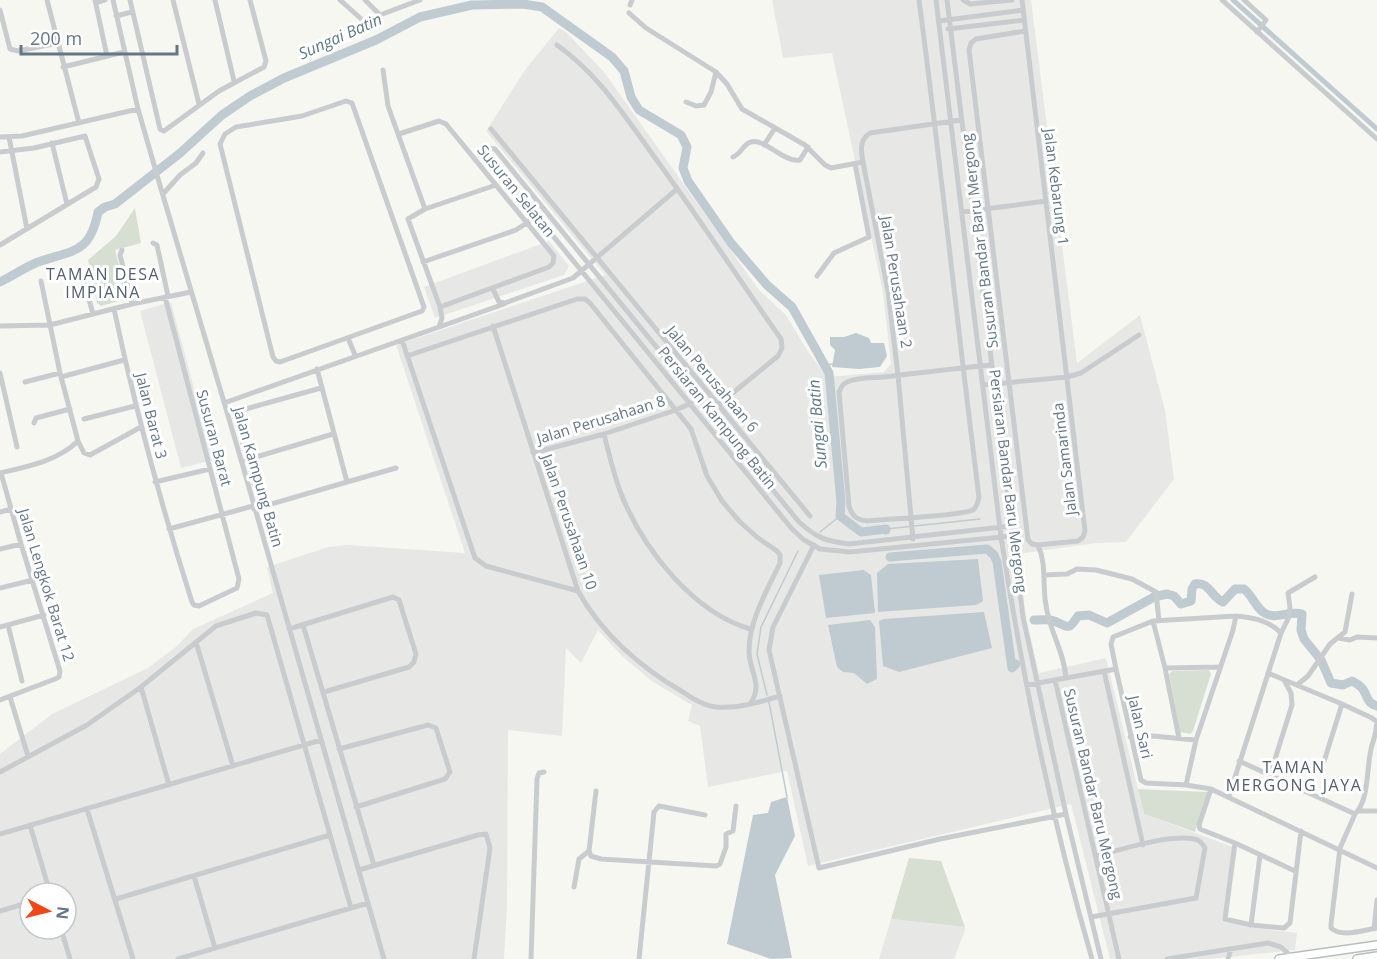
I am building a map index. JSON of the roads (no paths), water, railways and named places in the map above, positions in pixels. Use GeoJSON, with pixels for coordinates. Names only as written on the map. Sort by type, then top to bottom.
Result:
{"type":"FeatureCollection","features":[{"type":"Feature","properties":{"kind":"main road"},"geometry":{"type":"LineString","coordinates":[[1279,959],[1377,945]]}},
{"type":"Feature","properties":{"kind":"main road"},"geometry":{"type":"LineString","coordinates":[[1357,959],[1377,956]]}},
{"type":"Feature","properties":{"kind":"street"},"geometry":{"type":"LineString","coordinates":[[47,0],[79,123]]}},
{"type":"Feature","properties":{"kind":"street"},"geometry":{"type":"LineString","coordinates":[[105,0],[96,2],[107,56]]}},
{"type":"Feature","properties":{"kind":"street","name":"Jalan Kampung Batin"},"geometry":{"type":"LineString","coordinates":[[113,0],[138,109],[224,403],[245,461],[254,507],[384,959]]}},
{"type":"Feature","properties":{"kind":"street"},"geometry":{"type":"LineString","coordinates":[[130,0],[164,132],[234,81],[265,65],[250,0]]}},
{"type":"Feature","properties":{"kind":"street"},"geometry":{"type":"LineString","coordinates":[[173,0],[200,104]]}},
{"type":"Feature","properties":{"kind":"street"},"geometry":{"type":"LineString","coordinates":[[214,0],[234,81]]}},
{"type":"Feature","properties":{"kind":"street"},"geometry":{"type":"LineString","coordinates":[[340,0],[368,25],[380,15],[420,0]]}},
{"type":"Feature","properties":{"kind":"street"},"geometry":{"type":"LineString","coordinates":[[364,0],[380,15]]}},
{"type":"Feature","properties":{"kind":"street"},"geometry":{"type":"LineString","coordinates":[[919,0],[963,368],[978,501],[974,509],[970,511],[911,519],[867,521],[855,518],[851,513],[839,392],[842,385],[848,381],[898,375],[963,368],[980,366],[992,364]]}},
{"type":"Feature","properties":{"kind":"street","name":"Persiaran Bandar Baru Mergong"},"geometry":{"type":"LineString","coordinates":[[936,0],[1001,537],[1027,685],[1074,893],[1092,959]]}},
{"type":"Feature","properties":{"kind":"street","name":"Persiaran Bandar Baru Mergong"},"geometry":{"type":"LineString","coordinates":[[947,0],[1023,618],[1036,683],[1101,959]]}},
{"type":"Feature","properties":{"kind":"street"},"geometry":{"type":"LineString","coordinates":[[963,0],[970,4],[1012,0]]}},
{"type":"Feature","properties":{"kind":"street","name":"Jalan Kebarung 1"},"geometry":{"type":"LineString","coordinates":[[1022,0],[1067,377]]}},
{"type":"Feature","properties":{"kind":"street"},"geometry":{"type":"LineString","coordinates":[[1222,0],[1260,28],[1377,139]]}},
{"type":"Feature","properties":{"kind":"street"},"geometry":{"type":"LineString","coordinates":[[1244,0],[1266,20],[1260,28]]}},
{"type":"Feature","properties":{"kind":"street"},"geometry":{"type":"LineString","coordinates":[[0,10],[10,49],[18,51],[57,44]]}},
{"type":"Feature","properties":{"kind":"street"},"geometry":{"type":"LineString","coordinates":[[939,21],[1023,10]]}},
{"type":"Feature","properties":{"kind":"street"},"geometry":{"type":"LineString","coordinates":[[116,15],[132,12]]}},
{"type":"Feature","properties":{"kind":"street"},"geometry":{"type":"LineString","coordinates":[[629,13],[646,28],[716,72],[727,84],[742,110],[808,147],[827,166],[831,168],[862,162]]}},
{"type":"Feature","properties":{"kind":"street"},"geometry":{"type":"LineString","coordinates":[[940,30],[1024,20]]}},
{"type":"Feature","properties":{"kind":"street","name":"Susuran Bandar Baru Mergong"},"geometry":{"type":"LineString","coordinates":[[1025,31],[976,39],[971,43],[969,50],[1028,540],[1038,545]]}},
{"type":"Feature","properties":{"kind":"street"},"geometry":{"type":"LineString","coordinates":[[557,45],[600,83],[781,339],[782,344],[778,356],[718,405]]}},
{"type":"Feature","properties":{"kind":"street"},"geometry":{"type":"LineString","coordinates":[[63,67],[124,52]]}},
{"type":"Feature","properties":{"kind":"street"},"geometry":{"type":"LineString","coordinates":[[383,70],[388,106],[425,209]]}},
{"type":"Feature","properties":{"kind":"street"},"geometry":{"type":"LineString","coordinates":[[686,102],[696,106],[704,105],[711,92],[716,72]]}},
{"type":"Feature","properties":{"kind":"street"},"geometry":{"type":"LineString","coordinates":[[346,101],[352,103],[424,304],[422,311],[348,338],[280,362],[273,357],[220,148],[230,130],[302,116],[346,101]]}},
{"type":"Feature","properties":{"kind":"street"},"geometry":{"type":"LineString","coordinates":[[0,136],[9,137],[138,109]]}},
{"type":"Feature","properties":{"kind":"street","name":"Jalan Perusahaan 2"},"geometry":{"type":"LineString","coordinates":[[914,545],[888,291],[862,162],[862,144],[866,135],[870,133],[961,120]]}},
{"type":"Feature","properties":{"kind":"street","name":"Susuran Selatan"},"geometry":{"type":"LineString","coordinates":[[399,134],[439,121],[446,124],[554,256],[553,263],[493,289],[440,307]]}},
{"type":"Feature","properties":{"kind":"street"},"geometry":{"type":"LineString","coordinates":[[764,146],[775,128]]}},
{"type":"Feature","properties":{"kind":"street","name":"Jalan Perusahaan 6"},"geometry":{"type":"LineString","coordinates":[[491,129],[810,516]]}},
{"type":"Feature","properties":{"kind":"street"},"geometry":{"type":"LineString","coordinates":[[0,152],[12,152],[83,135],[87,137],[99,182],[96,187],[0,245]]}},
{"type":"Feature","properties":{"kind":"street"},"geometry":{"type":"LineString","coordinates":[[9,137],[27,229]]}},
{"type":"Feature","properties":{"kind":"street"},"geometry":{"type":"LineString","coordinates":[[733,157],[741,152],[748,142],[755,142],[796,161],[800,160],[808,147]]}},
{"type":"Feature","properties":{"kind":"street"},"geometry":{"type":"LineString","coordinates":[[52,143],[66,204]]}},
{"type":"Feature","properties":{"kind":"street","name":"Persiaran Kampung Batin"},"geometry":{"type":"LineString","coordinates":[[1011,526],[849,544],[817,537],[798,522],[495,149],[488,148],[487,155],[583,270],[689,404],[792,529],[813,546],[833,552],[850,552],[1012,536]]}},
{"type":"Feature","properties":{"kind":"street"},"geometry":{"type":"LineString","coordinates":[[163,195],[180,175],[196,163],[203,153]]}},
{"type":"Feature","properties":{"kind":"street"},"geometry":{"type":"LineString","coordinates":[[817,276],[834,253],[869,237],[855,164]]}},
{"type":"Feature","properties":{"kind":"street"},"geometry":{"type":"LineString","coordinates":[[439,327],[442,318],[440,307],[408,219],[425,209],[496,185]]}},
{"type":"Feature","properties":{"kind":"street"},"geometry":{"type":"LineString","coordinates":[[224,403],[565,282],[583,270],[677,189]]}},
{"type":"Feature","properties":{"kind":"street"},"geometry":{"type":"LineString","coordinates":[[962,212],[1046,201]]}},
{"type":"Feature","properties":{"kind":"street"},"geometry":{"type":"LineString","coordinates":[[423,262],[516,230],[536,214]]}},
{"type":"Feature","properties":{"kind":"street"},"geometry":{"type":"LineString","coordinates":[[867,218],[873,215]]}},
{"type":"Feature","properties":{"kind":"street","name":"Susuran Barat"},"geometry":{"type":"LineString","coordinates":[[153,243],[157,245],[167,296],[239,579],[237,588],[199,606]]}},
{"type":"Feature","properties":{"kind":"street"},"geometry":{"type":"LineString","coordinates":[[122,250],[120,255],[132,304]]}},
{"type":"Feature","properties":{"kind":"street"},"geometry":{"type":"LineString","coordinates":[[82,274],[93,314]]}},
{"type":"Feature","properties":{"kind":"street"},"geometry":{"type":"LineString","coordinates":[[41,281],[61,375],[78,441],[84,453],[90,455],[141,428]]}},
{"type":"Feature","properties":{"kind":"street"},"geometry":{"type":"LineString","coordinates":[[493,289],[499,302],[505,303]]}},
{"type":"Feature","properties":{"kind":"street"},"geometry":{"type":"LineString","coordinates":[[0,326],[50,325],[191,292]]}},
{"type":"Feature","properties":{"kind":"street"},"geometry":{"type":"LineString","coordinates":[[407,356],[576,299],[585,299],[590,303],[692,429],[707,476],[722,501],[740,522],[758,538],[777,550],[780,555],[780,563],[750,629],[748,653],[757,688],[750,704]]}},
{"type":"Feature","properties":{"kind":"street","name":"Jalan Barat 3"},"geometry":{"type":"LineString","coordinates":[[114,309],[124,360],[155,482],[192,602],[199,606]]}},
{"type":"Feature","properties":{"kind":"street","name":"Jalan Perusahaan 10"},"geometry":{"type":"LineString","coordinates":[[493,326],[578,591],[601,625],[645,667],[669,684],[710,706],[718,708],[750,704],[780,696]]}},
{"type":"Feature","properties":{"kind":"street"},"geometry":{"type":"LineString","coordinates":[[983,385],[1067,377],[1081,373],[1139,335]]}},
{"type":"Feature","properties":{"kind":"street"},"geometry":{"type":"LineString","coordinates":[[348,338],[355,355]]}},
{"type":"Feature","properties":{"kind":"street"},"geometry":{"type":"LineString","coordinates":[[402,340],[475,558],[486,566],[578,591]]}},
{"type":"Feature","properties":{"kind":"street"},"geometry":{"type":"LineString","coordinates":[[25,382],[124,360]]}},
{"type":"Feature","properties":{"kind":"street"},"geometry":{"type":"LineString","coordinates":[[317,369],[347,482]]}},
{"type":"Feature","properties":{"kind":"street"},"geometry":{"type":"LineString","coordinates":[[0,373],[17,447]]}},
{"type":"Feature","properties":{"kind":"street","name":"Jalan Samarinda"},"geometry":{"type":"LineString","coordinates":[[1038,545],[1078,541],[1083,537],[1085,531],[1067,377]]}},
{"type":"Feature","properties":{"kind":"street"},"geometry":{"type":"LineString","coordinates":[[261,507],[245,461],[235,416],[238,412],[321,388]]}},
{"type":"Feature","properties":{"kind":"street","name":"Jalan Perusahaan 8"},"geometry":{"type":"LineString","coordinates":[[532,453],[604,434],[676,410],[697,398]]}},
{"type":"Feature","properties":{"kind":"street"},"geometry":{"type":"LineString","coordinates":[[84,419],[135,406]]}},
{"type":"Feature","properties":{"kind":"street"},"geometry":{"type":"LineString","coordinates":[[34,423],[36,418],[70,409]]}},
{"type":"Feature","properties":{"kind":"street"},"geometry":{"type":"LineString","coordinates":[[245,461],[333,434]]}},
{"type":"Feature","properties":{"kind":"street"},"geometry":{"type":"LineString","coordinates":[[604,434],[623,497],[635,523],[668,571],[688,592],[715,613],[736,625],[750,629]]}},
{"type":"Feature","properties":{"kind":"street"},"geometry":{"type":"LineString","coordinates":[[1,473],[44,461],[78,441]]}},
{"type":"Feature","properties":{"kind":"street"},"geometry":{"type":"LineString","coordinates":[[169,528],[222,514],[261,507],[396,468]]}},
{"type":"Feature","properties":{"kind":"street"},"geometry":{"type":"LineString","coordinates":[[155,482],[210,469]]}},
{"type":"Feature","properties":{"kind":"street","name":"Jalan Lengkok Barat 12"},"geometry":{"type":"LineString","coordinates":[[0,700],[55,680],[60,674],[1,473]]}},
{"type":"Feature","properties":{"kind":"street"},"geometry":{"type":"LineString","coordinates":[[0,512],[11,509]]}},
{"type":"Feature","properties":{"kind":"street"},"geometry":{"type":"LineString","coordinates":[[817,537],[771,635],[770,656],[819,868],[940,839],[1066,814]]}},
{"type":"Feature","properties":{"kind":"street"},"geometry":{"type":"LineString","coordinates":[[0,549],[21,544]]}},
{"type":"Feature","properties":{"kind":"street"},"geometry":{"type":"LineString","coordinates":[[1038,545],[1044,562],[1046,607],[1065,663],[1066,678]]}},
{"type":"Feature","properties":{"kind":"street"},"geometry":{"type":"LineString","coordinates":[[1044,575],[1067,574],[1077,570],[1096,570],[1132,579],[1156,592],[1159,602],[1156,621],[1179,738]]}},
{"type":"Feature","properties":{"kind":"street"},"geometry":{"type":"LineString","coordinates":[[1229,796],[1281,633],[1288,619],[1290,591],[1315,577]]}},
{"type":"Feature","properties":{"kind":"street"},"geometry":{"type":"LineString","coordinates":[[0,588],[33,580]]}},
{"type":"Feature","properties":{"kind":"street"},"geometry":{"type":"LineString","coordinates":[[1297,685],[1308,676],[1323,652],[1347,628],[1352,594]]}},
{"type":"Feature","properties":{"kind":"street"},"geometry":{"type":"LineString","coordinates":[[289,629],[393,597],[402,605],[416,654],[414,662],[409,666],[324,692]]}},
{"type":"Feature","properties":{"kind":"street"},"geometry":{"type":"LineString","coordinates":[[0,772],[87,725],[141,687],[208,631],[224,622],[256,613],[267,615],[351,908]]}},
{"type":"Feature","properties":{"kind":"street"},"geometry":{"type":"LineString","coordinates":[[0,627],[44,615]]}},
{"type":"Feature","properties":{"kind":"street"},"geometry":{"type":"LineString","coordinates":[[1156,621],[1236,616],[1267,623],[1276,627],[1281,633]]}},
{"type":"Feature","properties":{"kind":"street"},"geometry":{"type":"LineString","coordinates":[[1186,785],[1196,740],[1236,616]]}},
{"type":"Feature","properties":{"kind":"street","name":"Jalan Sari"},"geometry":{"type":"LineString","coordinates":[[1156,621],[1121,632],[1111,640],[1141,780],[1146,783],[1211,789],[1376,867]]}},
{"type":"Feature","properties":{"kind":"street"},"geometry":{"type":"LineString","coordinates":[[8,625],[22,681]]}},
{"type":"Feature","properties":{"kind":"street"},"geometry":{"type":"LineString","coordinates":[[303,625],[374,865]]}},
{"type":"Feature","properties":{"kind":"street"},"geometry":{"type":"LineString","coordinates":[[1338,638],[1350,640],[1357,637],[1377,638]]}},
{"type":"Feature","properties":{"kind":"street"},"geometry":{"type":"LineString","coordinates":[[196,642],[233,766]]}},
{"type":"Feature","properties":{"kind":"street"},"geometry":{"type":"LineString","coordinates":[[1165,668],[1220,667]]}},
{"type":"Feature","properties":{"kind":"street"},"geometry":{"type":"LineString","coordinates":[[1027,685],[1116,669]]}},
{"type":"Feature","properties":{"kind":"street"},"geometry":{"type":"LineString","coordinates":[[1104,671],[1143,845]]}},
{"type":"Feature","properties":{"kind":"street"},"geometry":{"type":"LineString","coordinates":[[1268,673],[1342,704],[1377,722],[1377,736],[1372,746],[1365,787],[1357,813],[1340,851],[1331,928],[1335,932],[1350,933],[1375,928],[1377,900]]}},
{"type":"Feature","properties":{"kind":"street","name":"Susuran Bandar Baru Mergong"},"geometry":{"type":"LineString","coordinates":[[1055,680],[1119,959]]}},
{"type":"Feature","properties":{"kind":"street"},"geometry":{"type":"LineString","coordinates":[[1270,775],[1292,705],[1292,693],[1283,680]]}},
{"type":"Feature","properties":{"kind":"street"},"geometry":{"type":"LineString","coordinates":[[141,687],[169,785]]}},
{"type":"Feature","properties":{"kind":"street"},"geometry":{"type":"LineString","coordinates":[[10,697],[28,756]]}},
{"type":"Feature","properties":{"kind":"street"},"geometry":{"type":"LineString","coordinates":[[1321,771],[1342,704]]}},
{"type":"Feature","properties":{"kind":"street"},"geometry":{"type":"LineString","coordinates":[[339,749],[432,725],[436,728],[450,772],[445,779],[356,807]]}},
{"type":"Feature","properties":{"kind":"street"},"geometry":{"type":"LineString","coordinates":[[1130,737],[1196,740]]}},
{"type":"Feature","properties":{"kind":"street"},"geometry":{"type":"LineString","coordinates":[[0,834],[321,740]]}},
{"type":"Feature","properties":{"kind":"street"},"geometry":{"type":"LineString","coordinates":[[1239,761],[1357,813],[1377,811]]}},
{"type":"Feature","properties":{"kind":"street"},"geometry":{"type":"LineString","coordinates":[[531,959],[537,779],[539,773],[544,772]]}},
{"type":"Feature","properties":{"kind":"street"},"geometry":{"type":"LineString","coordinates":[[1211,789],[1199,825],[1200,829],[1295,871]]}},
{"type":"Feature","properties":{"kind":"street"},"geometry":{"type":"LineString","coordinates":[[596,791],[589,851],[591,856],[600,859],[710,866],[720,864],[726,847],[726,834],[733,831],[735,827],[736,806]]}},
{"type":"Feature","properties":{"kind":"street"},"geometry":{"type":"LineString","coordinates":[[639,959],[654,812],[659,806],[705,815]]}},
{"type":"Feature","properties":{"kind":"street"},"geometry":{"type":"LineString","coordinates":[[87,808],[133,959]]}},
{"type":"Feature","properties":{"kind":"street"},"geometry":{"type":"LineString","coordinates":[[30,825],[46,881]]}},
{"type":"Feature","properties":{"kind":"street"},"geometry":{"type":"LineString","coordinates":[[1235,843],[1224,916],[1227,920],[1251,925],[1287,927],[1300,831]]}},
{"type":"Feature","properties":{"kind":"street"},"geometry":{"type":"LineString","coordinates":[[358,870],[486,834],[490,848],[474,959]]}},
{"type":"Feature","properties":{"kind":"street"},"geometry":{"type":"LineString","coordinates":[[116,899],[330,835]]}},
{"type":"Feature","properties":{"kind":"street"},"geometry":{"type":"LineString","coordinates":[[1091,917],[1196,898],[1205,848],[1202,843],[1194,839],[1162,840],[1095,856]]}},
{"type":"Feature","properties":{"kind":"street"},"geometry":{"type":"LineString","coordinates":[[574,887],[579,859],[589,851]]}},
{"type":"Feature","properties":{"kind":"street"},"geometry":{"type":"LineString","coordinates":[[1251,925],[1260,855]]}},
{"type":"Feature","properties":{"kind":"street"},"geometry":{"type":"LineString","coordinates":[[194,876],[215,948]]}},
{"type":"Feature","properties":{"kind":"street"},"geometry":{"type":"LineString","coordinates":[[178,959],[368,903]]}},
{"type":"Feature","properties":{"kind":"street"},"geometry":{"type":"LineString","coordinates":[[0,911],[18,906]]}},
{"type":"Feature","properties":{"kind":"street"},"geometry":{"type":"LineString","coordinates":[[65,941],[70,959]]}},
{"type":"Feature","properties":{"kind":"street"},"geometry":{"type":"LineString","coordinates":[[1167,959],[1274,944],[1281,946],[1292,957]]}},
{"type":"Feature","properties":{"kind":"street"},"geometry":{"type":"LineString","coordinates":[[1228,959],[1231,949]]}},
{"type":"Feature","properties":{"kind":"waterway"},"geometry":{"type":"LineString","coordinates":[[1233,0],[1377,129]]}},
{"type":"Feature","properties":{"kind":"waterway","name":"Sungai Batin"},"geometry":{"type":"LineString","coordinates":[[0,282],[33,264],[70,252],[85,243],[95,226],[98,212],[115,204],[179,154],[222,115],[250,96],[284,78],[376,40],[420,17],[472,5],[523,4],[542,7],[612,57],[624,71],[631,97],[639,110],[681,135],[687,147],[683,168],[688,181],[731,243],[767,285],[792,307],[829,373],[841,502],[840,516],[861,532],[886,530]]}},
{"type":"Feature","properties":{"kind":"waterway"},"geometry":{"type":"LineString","coordinates":[[824,365],[834,364]]}},
{"type":"Feature","properties":{"kind":"waterway"},"geometry":{"type":"LineString","coordinates":[[820,532],[840,516]]}},
{"type":"Feature","properties":{"kind":"waterway"},"geometry":{"type":"LineString","coordinates":[[886,529],[980,519]]}},
{"type":"Feature","properties":{"kind":"waterway"},"geometry":{"type":"LineString","coordinates":[[890,557],[987,549],[994,555],[997,562],[1012,668],[1016,664]]}},
{"type":"Feature","properties":{"kind":"waterway"},"geometry":{"type":"LineString","coordinates":[[767,695],[757,654],[761,627],[798,551]]}},
{"type":"Feature","properties":{"kind":"waterway"},"geometry":{"type":"LineString","coordinates":[[1034,620],[1052,620],[1070,626],[1078,616],[1089,615],[1107,623],[1154,597],[1167,594],[1174,596],[1181,604],[1191,601],[1195,584],[1204,585],[1223,602],[1235,589],[1244,589],[1260,610],[1268,615],[1302,614],[1301,630],[1304,639],[1321,660],[1331,683],[1343,685],[1352,681],[1362,688],[1370,702],[1377,706]]}},
{"type":"Feature","properties":{"kind":"waterway"},"geometry":{"type":"LineString","coordinates":[[769,702],[787,797]]}},
{"type":"Feature","properties":{"kind":"district","name":"TAMAN DESA IMPIANA"},"geometry":{"type":"Point","coordinates":[103,283]}},
{"type":"Feature","properties":{"kind":"district","name":"TAMAN MERGONG JAYA"},"geometry":{"type":"Point","coordinates":[1294,776]}}]}
